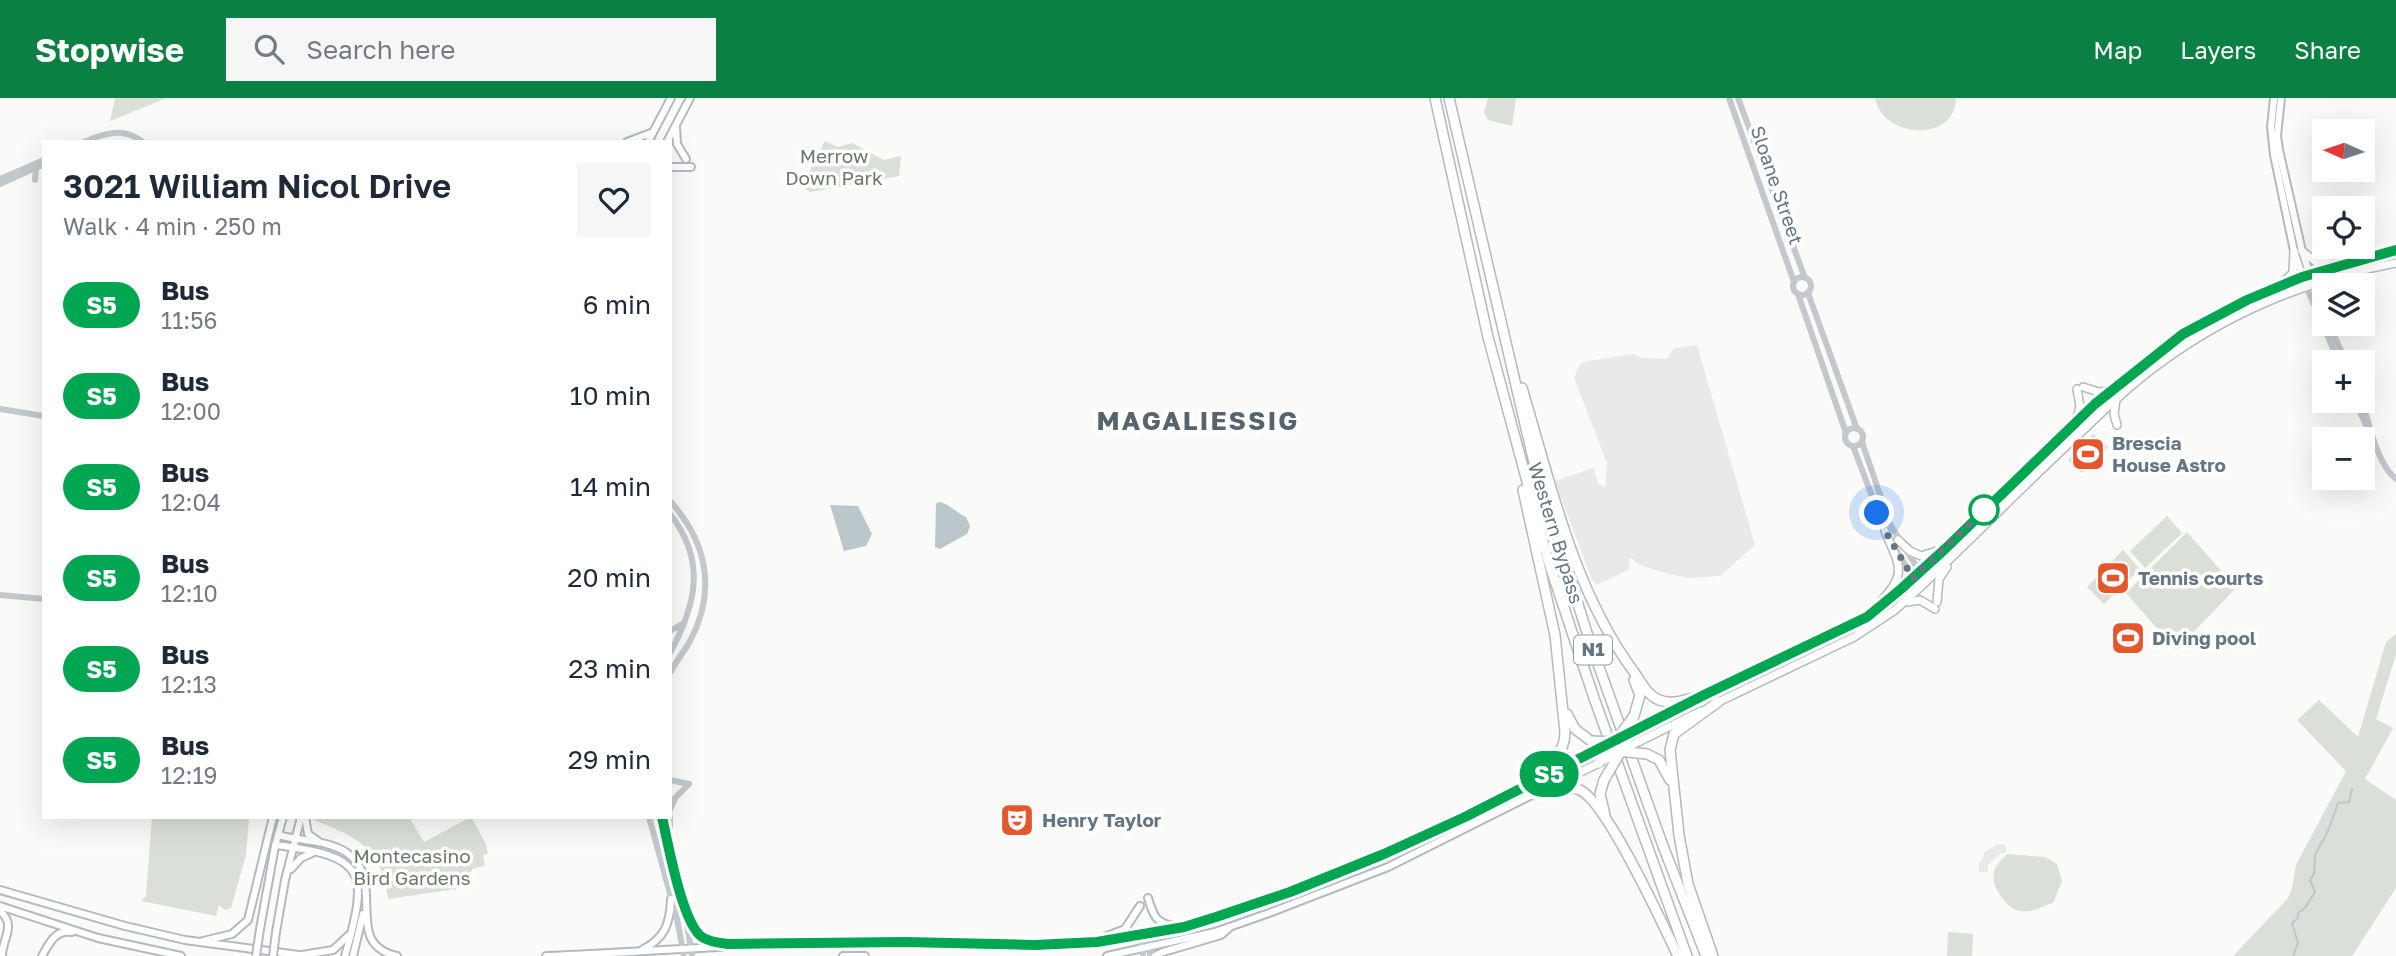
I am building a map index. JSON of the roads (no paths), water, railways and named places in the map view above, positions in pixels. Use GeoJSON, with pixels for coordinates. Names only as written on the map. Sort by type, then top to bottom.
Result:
{"type":"FeatureCollection","features":[{"type":"Feature","properties":{"kind":"highway","name":"Western Bypass"},"geometry":{"type":"LineString","coordinates":[[1435,98],[1488,337],[1549,563],[1594,698],[1687,956]]}},
{"type":"Feature","properties":{"kind":"highway","name":"Western Bypass"},"geometry":{"type":"LineString","coordinates":[[1449,98],[1535,467],[1588,636],[1663,846],[1706,956]]}},
{"type":"Feature","properties":{"kind":"highway"},"geometry":{"type":"LineString","coordinates":[[1506,336],[1580,572],[1608,631],[1647,691],[1661,701],[1677,702],[1706,694]]}},
{"type":"Feature","properties":{"kind":"highway"},"geometry":{"type":"LineString","coordinates":[[1488,337],[1555,635],[1563,706],[1565,739],[1562,751],[1555,760],[1521,787]]}},
{"type":"Feature","properties":{"kind":"highway"},"geometry":{"type":"LineString","coordinates":[[1599,763],[1634,716],[1640,695],[1628,665]]}},
{"type":"Feature","properties":{"kind":"highway"},"geometry":{"type":"LineString","coordinates":[[1713,956],[1688,884],[1670,750],[1674,734],[1718,702]]}},
{"type":"Feature","properties":{"kind":"highway"},"geometry":{"type":"LineString","coordinates":[[1563,706],[1575,729],[1591,741],[1643,739]]}},
{"type":"Feature","properties":{"kind":"highway"},"geometry":{"type":"LineString","coordinates":[[1609,826],[1600,799],[1604,780],[1627,741],[1640,729]]}},
{"type":"Feature","properties":{"kind":"highway"},"geometry":{"type":"LineString","coordinates":[[1594,751],[1647,754],[1664,766],[1674,788]]}},
{"type":"Feature","properties":{"kind":"highway"},"geometry":{"type":"LineString","coordinates":[[1538,792],[1570,788],[1584,792],[1609,826],[1640,879],[1678,956]]}},
{"type":"Feature","properties":{"kind":"main road"},"geometry":{"type":"LineString","coordinates":[[649,140],[671,98]]}},
{"type":"Feature","properties":{"kind":"main road"},"geometry":{"type":"LineString","coordinates":[[668,140],[690,98]]}},
{"type":"Feature","properties":{"kind":"main road"},"geometry":{"type":"LineString","coordinates":[[1107,956],[1145,951],[1231,927],[1388,867],[1854,637],[1904,602],[2116,398],[2159,363],[2239,314],[2310,285],[2298,251],[2272,145],[2274,98]]}},
{"type":"Feature","properties":{"kind":"main road"},"geometry":{"type":"LineString","coordinates":[[2273,288],[2293,273],[2298,251],[2278,150],[2281,98]]}},
{"type":"Feature","properties":{"kind":"main road"},"geometry":{"type":"LineString","coordinates":[[676,125],[677,144],[686,159]]}},
{"type":"Feature","properties":{"kind":"main road"},"geometry":{"type":"LineString","coordinates":[[633,140],[651,134]]}},
{"type":"Feature","properties":{"kind":"main road"},"geometry":{"type":"LineString","coordinates":[[672,167],[691,167]]}},
{"type":"Feature","properties":{"kind":"main road"},"geometry":{"type":"LineString","coordinates":[[546,956],[684,953],[745,945],[893,942],[970,945],[1075,944],[1184,927],[1290,892],[1384,854],[1867,617],[1945,549],[2111,390],[2183,334],[2273,288],[2348,262],[2396,250]]}},
{"type":"Feature","properties":{"kind":"main road"},"geometry":{"type":"LineString","coordinates":[[2298,251],[2319,262],[2348,262]]}},
{"type":"Feature","properties":{"kind":"main road"},"geometry":{"type":"LineString","coordinates":[[2353,273],[2396,263]]}},
{"type":"Feature","properties":{"kind":"main road"},"geometry":{"type":"LineString","coordinates":[[2076,422],[2080,406],[2080,388],[2098,392],[2111,390]]}},
{"type":"Feature","properties":{"kind":"main road"},"geometry":{"type":"LineString","coordinates":[[2116,398],[2114,414],[2117,425]]}},
{"type":"Feature","properties":{"kind":"main road"},"geometry":{"type":"LineString","coordinates":[[1867,617],[1899,576],[1898,564],[1885,531]]}},
{"type":"Feature","properties":{"kind":"main road"},"geometry":{"type":"LineString","coordinates":[[1898,540],[1910,551],[1921,556],[1945,549]]}},
{"type":"Feature","properties":{"kind":"main road"},"geometry":{"type":"LineString","coordinates":[[1904,602],[1920,600],[1936,605],[1939,579],[1965,545]]}},
{"type":"Feature","properties":{"kind":"main road"},"geometry":{"type":"LineString","coordinates":[[198,943],[232,934],[248,920],[273,819]]}},
{"type":"Feature","properties":{"kind":"main road"},"geometry":{"type":"LineString","coordinates":[[257,956],[275,845],[282,819]]}},
{"type":"Feature","properties":{"kind":"main road"},"geometry":{"type":"LineString","coordinates":[[273,956],[285,880],[302,819]]}},
{"type":"Feature","properties":{"kind":"main road"},"geometry":{"type":"LineString","coordinates":[[304,819],[308,834],[323,844]]}},
{"type":"Feature","properties":{"kind":"main road"},"geometry":{"type":"LineString","coordinates":[[278,835],[338,848],[356,861],[365,875],[366,920],[371,941],[381,950],[397,956]]}},
{"type":"Feature","properties":{"kind":"main road"},"geometry":{"type":"LineString","coordinates":[[275,845],[317,852],[344,861],[357,877],[359,896],[345,956]]}},
{"type":"Feature","properties":{"kind":"main road"},"geometry":{"type":"LineString","coordinates":[[285,880],[293,865],[301,858],[317,852]]}},
{"type":"Feature","properties":{"kind":"main road"},"geometry":{"type":"LineString","coordinates":[[0,890],[124,926],[198,943],[304,956],[333,950],[345,941],[352,929]]}},
{"type":"Feature","properties":{"kind":"main road"},"geometry":{"type":"LineString","coordinates":[[1148,898],[1154,917],[1160,923],[1184,927]]}},
{"type":"Feature","properties":{"kind":"main road"},"geometry":{"type":"LineString","coordinates":[[637,952],[653,944],[665,932],[671,899]]}},
{"type":"Feature","properties":{"kind":"main road"},"geometry":{"type":"LineString","coordinates":[[353,956],[366,902]]}},
{"type":"Feature","properties":{"kind":"main road"},"geometry":{"type":"LineString","coordinates":[[683,905],[690,923],[705,939],[745,945]]}},
{"type":"Feature","properties":{"kind":"main road"},"geometry":{"type":"LineString","coordinates":[[1075,944],[1121,932],[1129,925],[1140,906]]}},
{"type":"Feature","properties":{"kind":"main road"},"geometry":{"type":"LineString","coordinates":[[0,909],[98,937],[181,956]]}},
{"type":"Feature","properties":{"kind":"main road"},"geometry":{"type":"LineString","coordinates":[[0,909],[9,924],[2,956]]}},
{"type":"Feature","properties":{"kind":"main road"},"geometry":{"type":"LineString","coordinates":[[1155,956],[1163,951],[1221,935],[1231,927]]}},
{"type":"Feature","properties":{"kind":"main road"},"geometry":{"type":"LineString","coordinates":[[41,956],[55,936],[62,932],[98,937]]}},
{"type":"Feature","properties":{"kind":"main road"},"geometry":{"type":"LineString","coordinates":[[843,956],[865,956]]}},
{"type":"Feature","properties":{"kind":"street","name":"Sloane Street"},"geometry":{"type":"LineString","coordinates":[[1729,98],[1794,282]]}},
{"type":"Feature","properties":{"kind":"street","name":"Sloane Street"},"geometry":{"type":"LineString","coordinates":[[1737,98],[1805,278]]}},
{"type":"Feature","properties":{"kind":"street"},"geometry":{"type":"LineString","coordinates":[[1732,107],[1737,98]]}},
{"type":"Feature","properties":{"kind":"street"},"geometry":{"type":"LineString","coordinates":[[1746,121],[1753,151],[1749,154]]}},
{"type":"Feature","properties":{"kind":"street"},"geometry":{"type":"LineString","coordinates":[[89,140],[109,132],[122,132],[140,140]]}},
{"type":"Feature","properties":{"kind":"street"},"geometry":{"type":"LineString","coordinates":[[100,140],[122,132]]}},
{"type":"Feature","properties":{"kind":"street"},"geometry":{"type":"LineString","coordinates":[[0,178],[42,163]]}},
{"type":"Feature","properties":{"kind":"street"},"geometry":{"type":"LineString","coordinates":[[0,184],[42,164]]}},
{"type":"Feature","properties":{"kind":"street"},"geometry":{"type":"LineString","coordinates":[[35,180],[36,168]]}},
{"type":"Feature","properties":{"kind":"street"},"geometry":{"type":"LineString","coordinates":[[1917,575],[1885,531],[1853,446],[1846,441],[1846,433],[1798,294],[1794,290],[1794,282],[1799,278],[1805,278],[1810,284],[1808,293],[1857,429],[1863,435],[1862,442],[1884,509],[1923,585]]}},
{"type":"Feature","properties":{"kind":"street"},"geometry":{"type":"LineString","coordinates":[[2310,285],[2312,289]]}},
{"type":"Feature","properties":{"kind":"street"},"geometry":{"type":"LineString","coordinates":[[2310,285],[2334,350]]}},
{"type":"Feature","properties":{"kind":"street"},"geometry":{"type":"LineString","coordinates":[[1798,294],[1808,293]]}},
{"type":"Feature","properties":{"kind":"street"},"geometry":{"type":"LineString","coordinates":[[0,408],[42,414]]}},
{"type":"Feature","properties":{"kind":"street"},"geometry":{"type":"LineString","coordinates":[[1846,433],[1857,429]]}},
{"type":"Feature","properties":{"kind":"street"},"geometry":{"type":"LineString","coordinates":[[1853,446],[1862,442]]}},
{"type":"Feature","properties":{"kind":"street"},"geometry":{"type":"LineString","coordinates":[[2375,442],[2385,467],[2396,479]]}},
{"type":"Feature","properties":{"kind":"street"},"geometry":{"type":"LineString","coordinates":[[672,503],[691,527],[697,541],[705,570],[706,586],[704,601],[691,639],[672,670]]}},
{"type":"Feature","properties":{"kind":"street"},"geometry":{"type":"LineString","coordinates":[[672,517],[687,542],[694,569],[693,598],[672,649]]}},
{"type":"Feature","properties":{"kind":"street"},"geometry":{"type":"LineString","coordinates":[[0,596],[42,601]]}},
{"type":"Feature","properties":{"kind":"street"},"geometry":{"type":"LineString","coordinates":[[672,630],[685,622]]}},
{"type":"Feature","properties":{"kind":"street"},"geometry":{"type":"LineString","coordinates":[[672,780],[689,784],[675,798],[672,805]]}},
{"type":"Feature","properties":{"kind":"street"},"geometry":{"type":"LineString","coordinates":[[649,819],[684,953]]}},
{"type":"Feature","properties":{"kind":"street"},"geometry":{"type":"LineString","coordinates":[[662,819],[692,952]]}},
{"type":"Feature","properties":{"kind":"street"},"geometry":{"type":"LineString","coordinates":[[670,819],[671,854]]}},
{"type":"Feature","properties":{"kind":"street"},"geometry":{"type":"LineString","coordinates":[[1145,951],[1149,933]]}},
{"type":"Feature","properties":{"kind":"street"},"geometry":{"type":"LineString","coordinates":[[1140,934],[1145,951],[1150,956]]}},
{"type":"Feature","properties":{"kind":"waterway"},"geometry":{"type":"LineString","coordinates":[[2293,956],[2298,943],[2292,923],[2315,892],[2310,880],[2314,874],[2315,855],[2328,831],[2338,803],[2349,802],[2352,789]]}},
{"type":"Feature","properties":{"kind":"place","name":"Brescia House Astro"},"geometry":{"type":"Point","coordinates":[2088,454]}},
{"type":"Feature","properties":{"kind":"place","name":"Tennis courts"},"geometry":{"type":"Point","coordinates":[2113,578]}},
{"type":"Feature","properties":{"kind":"place","name":"Diving pool"},"geometry":{"type":"Point","coordinates":[2128,638]}},
{"type":"Feature","properties":{"kind":"place","name":"Henry Taylor"},"geometry":{"type":"Point","coordinates":[1017,820]}},
{"type":"Feature","properties":{"kind":"district","name":"MAGALIESSIG"},"geometry":{"type":"Point","coordinates":[1198,421]}},
{"type":"Feature","properties":{"kind":"park label","name":"Merrow Down Park"},"geometry":{"type":"Point","coordinates":[834,167]}},
{"type":"Feature","properties":{"kind":"park label","name":"Montecasino Bird Gardens"},"geometry":{"type":"Point","coordinates":[412,867]}}]}
